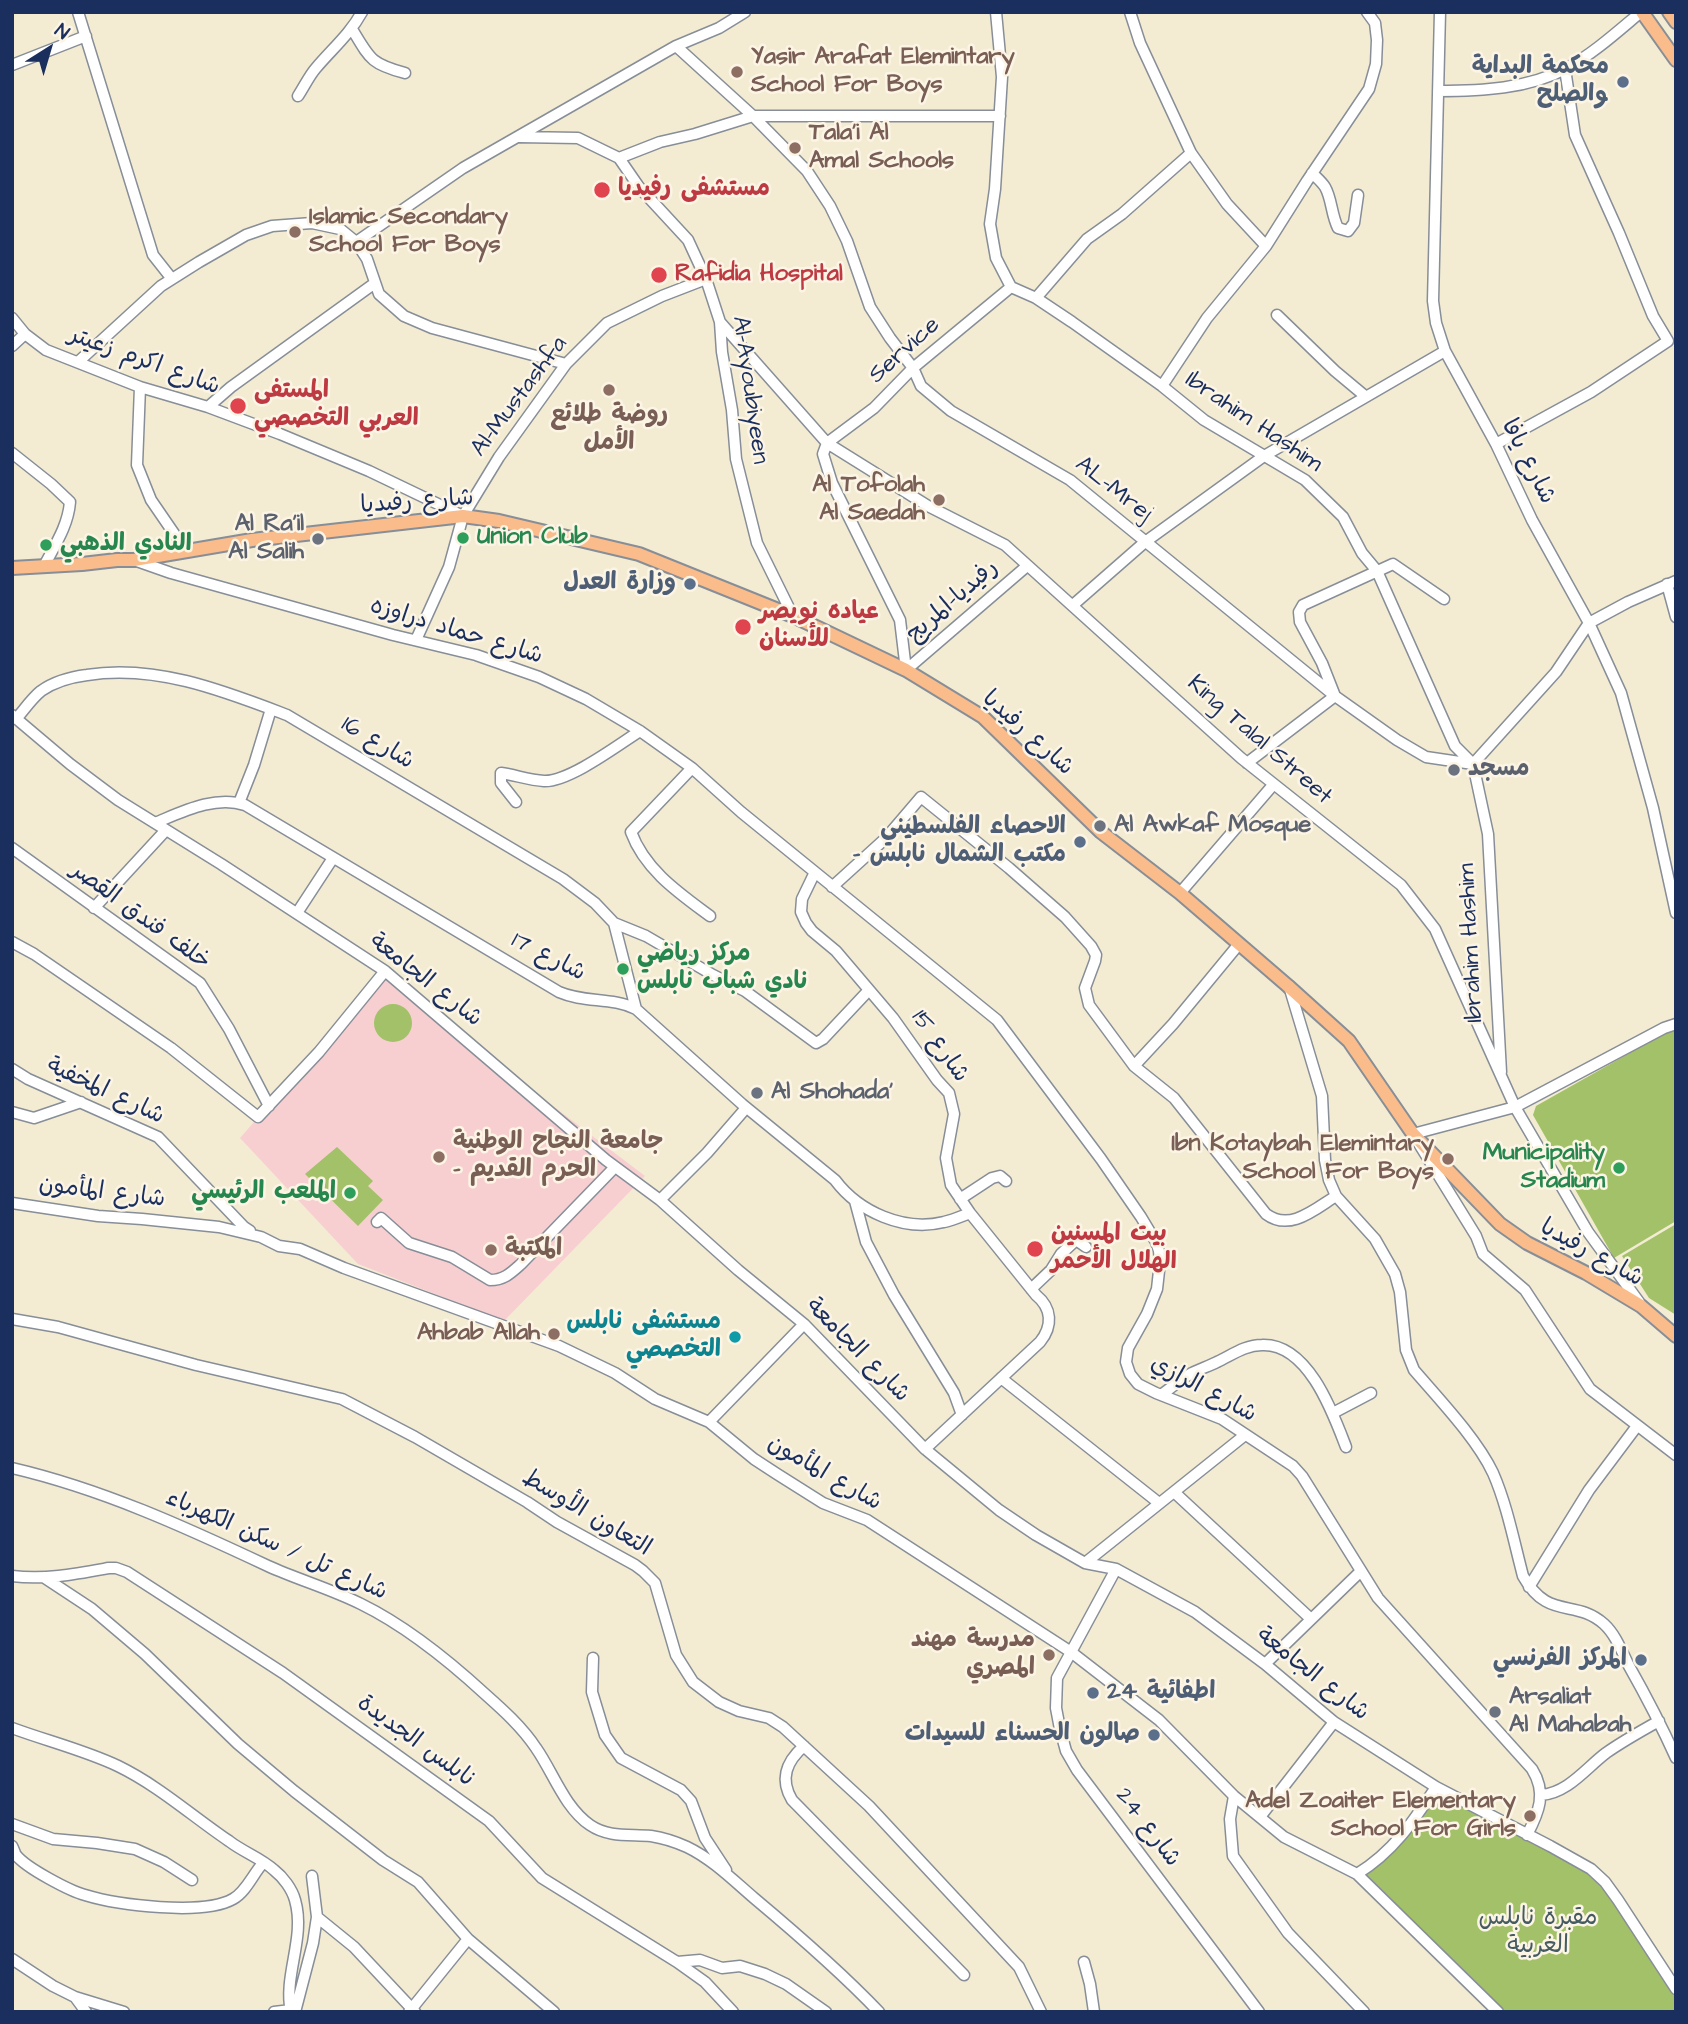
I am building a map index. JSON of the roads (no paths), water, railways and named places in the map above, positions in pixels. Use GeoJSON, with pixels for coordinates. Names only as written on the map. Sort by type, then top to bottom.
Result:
{"type":"FeatureCollection","features":[{"type":"Feature","properties":{"kind":"main road"},"geometry":{"type":"LineString","coordinates":[[1642,12],[1676,60]]}},
{"type":"Feature","properties":{"kind":"main road"},"geometry":{"type":"LineString","coordinates":[[1669,12],[1676,22]]}},
{"type":"Feature","properties":{"kind":"main road","name":"شارع رفيديا"},"geometry":{"type":"LineString","coordinates":[[12,568],[134,560],[252,540],[463,516],[499,521],[639,554],[793,616],[906,670],[983,717],[1101,832],[1180,893],[1349,1041],[1413,1134],[1500,1224],[1527,1243],[1586,1273],[1641,1306],[1676,1336]]}},
{"type":"Feature","properties":{"kind":"street"},"geometry":{"type":"LineString","coordinates":[[79,12],[153,255],[172,279]]}},
{"type":"Feature","properties":{"kind":"street"},"geometry":{"type":"LineString","coordinates":[[298,96],[314,70],[352,29],[362,12]]}},
{"type":"Feature","properties":{"kind":"street"},"geometry":{"type":"LineString","coordinates":[[356,242],[463,168],[676,46],[719,28],[746,12]]}},
{"type":"Feature","properties":{"kind":"street"},"geometry":{"type":"LineString","coordinates":[[996,12],[1002,77],[990,225],[996,258],[1011,287]]}},
{"type":"Feature","properties":{"kind":"street"},"geometry":{"type":"LineString","coordinates":[[1130,12],[1140,43],[1191,153],[1227,204],[1266,246]]}},
{"type":"Feature","properties":{"kind":"street"},"geometry":{"type":"LineString","coordinates":[[1162,386],[1207,318],[1266,246],[1369,89],[1376,64],[1377,40],[1375,23],[1367,12]]}},
{"type":"Feature","properties":{"kind":"street","name":"شارع يافا"},"geometry":{"type":"LineString","coordinates":[[1440,12],[1433,301],[1436,323],[1445,351],[1496,443],[1532,520],[1589,623],[1621,693],[1653,808],[1676,913]]}},
{"type":"Feature","properties":{"kind":"street"},"geometry":{"type":"LineString","coordinates":[[1438,91],[1479,91],[1525,83],[1565,69],[1598,48],[1642,12]]}},
{"type":"Feature","properties":{"kind":"street"},"geometry":{"type":"LineString","coordinates":[[352,29],[374,61],[381,66],[405,73]]}},
{"type":"Feature","properties":{"kind":"street"},"geometry":{"type":"LineString","coordinates":[[12,65],[86,36]]}},
{"type":"Feature","properties":{"kind":"street","name":"AL-Mrej"},"geometry":{"type":"LineString","coordinates":[[676,46],[753,116],[807,171],[830,206],[847,241],[870,307],[913,369],[921,386],[951,411],[1070,480],[1335,696],[1397,740],[1426,757],[1473,765]]}},
{"type":"Feature","properties":{"kind":"street"},"geometry":{"type":"LineString","coordinates":[[1496,443],[1591,392],[1672,339],[1653,316],[1575,135],[1565,69]]}},
{"type":"Feature","properties":{"kind":"street"},"geometry":{"type":"LineString","coordinates":[[518,136],[578,138],[619,158],[660,142],[753,116],[1000,116]]}},
{"type":"Feature","properties":{"kind":"street"},"geometry":{"type":"LineString","coordinates":[[1036,298],[1087,239],[1122,214],[1191,153]]}},
{"type":"Feature","properties":{"kind":"street","name":"Al-Ayoubiyeen"},"geometry":{"type":"LineString","coordinates":[[619,158],[639,187],[688,240],[706,279],[720,322],[736,459],[757,544],[793,616]]}},
{"type":"Feature","properties":{"kind":"street"},"geometry":{"type":"LineString","coordinates":[[1312,173],[1325,187],[1338,228],[1348,231],[1354,223],[1358,195]]}},
{"type":"Feature","properties":{"kind":"street"},"geometry":{"type":"LineString","coordinates":[[78,362],[161,286],[246,235],[272,226],[321,223],[340,229],[356,242],[367,259],[379,294],[395,309],[424,325],[566,364]]}},
{"type":"Feature","properties":{"kind":"street","name":"Al-Mustashfa"},"geometry":{"type":"LineString","coordinates":[[416,640],[449,567],[463,516],[499,457],[566,364],[607,323],[662,296],[706,279]]}},
{"type":"Feature","properties":{"kind":"street"},"geometry":{"type":"LineString","coordinates":[[208,407],[374,283]]}},
{"type":"Feature","properties":{"kind":"street","name":"Service"},"geometry":{"type":"LineString","coordinates":[[827,443],[874,408],[913,369],[1011,287]]}},
{"type":"Feature","properties":{"kind":"street","name":"Ibrahim Hashim"},"geometry":{"type":"LineString","coordinates":[[1011,287],[1036,298],[1162,386],[1204,419],[1305,480],[1343,517],[1362,553],[1377,571],[1455,746],[1473,765],[1488,834],[1501,1080]]}},
{"type":"Feature","properties":{"kind":"street"},"geometry":{"type":"LineString","coordinates":[[1278,315],[1365,396]]}},
{"type":"Feature","properties":{"kind":"street","name":"شارع اكرم زعيتر"},"geometry":{"type":"LineString","coordinates":[[12,318],[25,334],[46,349],[140,387],[208,407],[281,434],[369,471],[463,516]]}},
{"type":"Feature","properties":{"kind":"street","name":"King Talal Street"},"geometry":{"type":"LineString","coordinates":[[720,322],[827,443],[928,506],[1005,545],[1247,763],[1401,885],[1435,929],[1515,1107],[1588,1232],[1641,1306]]}},
{"type":"Feature","properties":{"kind":"street"},"geometry":{"type":"LineString","coordinates":[[12,346],[25,334]]}},
{"type":"Feature","properties":{"kind":"street"},"geometry":{"type":"LineString","coordinates":[[1073,606],[1145,542],[1264,456],[1445,351]]}},
{"type":"Feature","properties":{"kind":"street"},"geometry":{"type":"LineString","coordinates":[[140,387],[137,465],[151,500],[186,551]]}},
{"type":"Feature","properties":{"kind":"street"},"geometry":{"type":"LineString","coordinates":[[827,443],[823,454],[832,483],[900,620],[906,670]]}},
{"type":"Feature","properties":{"kind":"street"},"geometry":{"type":"LineString","coordinates":[[12,453],[70,502],[64,529],[44,566]]}},
{"type":"Feature","properties":{"kind":"street","name":"شارع حماد دراوزه"},"geometry":{"type":"LineString","coordinates":[[134,560],[170,573],[476,655],[539,677],[586,699],[640,731],[692,768],[832,887]]}},
{"type":"Feature","properties":{"kind":"street"},"geometry":{"type":"LineString","coordinates":[[1247,763],[1335,696],[1322,663],[1300,622],[1299,612],[1303,605],[1392,564],[1444,599]]}},
{"type":"Feature","properties":{"kind":"street","name":"رفيديا-المريج"},"geometry":{"type":"LineString","coordinates":[[906,670],[1027,566]]}},
{"type":"Feature","properties":{"kind":"street"},"geometry":{"type":"LineString","coordinates":[[1473,765],[1556,672],[1589,623],[1672,583],[1676,617]]}},
{"type":"Feature","properties":{"kind":"street","name":"شارع 16"},"geometry":{"type":"LineString","coordinates":[[14,717],[41,691],[67,678],[108,672],[150,674],[196,684],[271,709],[287,715],[563,879],[595,903],[614,923]]}},
{"type":"Feature","properties":{"kind":"street"},"geometry":{"type":"LineString","coordinates":[[155,823],[198,806],[239,803],[271,709]]}},
{"type":"Feature","properties":{"kind":"street","name":"شارع الجامعة"},"geometry":{"type":"LineString","coordinates":[[14,717],[69,764],[118,800],[385,971],[615,1167],[660,1200],[804,1325],[925,1449],[999,1510],[1045,1541],[1085,1563],[1116,1569],[1195,1612],[1265,1664],[1334,1722],[1436,1787],[1591,1870],[1618,1899],[1676,1990]]}},
{"type":"Feature","properties":{"kind":"street"},"geometry":{"type":"LineString","coordinates":[[516,803],[501,783],[501,773],[546,781],[567,776],[640,731]]}},
{"type":"Feature","properties":{"kind":"street"},"geometry":{"type":"LineString","coordinates":[[692,768],[631,832],[637,849],[671,888],[710,916]]}},
{"type":"Feature","properties":{"kind":"street"},"geometry":{"type":"LineString","coordinates":[[1180,893],[1273,785]]}},
{"type":"Feature","properties":{"kind":"street"},"geometry":{"type":"LineString","coordinates":[[832,887],[886,838],[921,797],[1056,908],[1091,946],[1096,955],[1085,988],[1086,1000],[1134,1066],[1174,1098],[1266,1214],[1282,1222],[1293,1221],[1336,1195]]}},
{"type":"Feature","properties":{"kind":"street","name":"شارع 17"},"geometry":{"type":"LineString","coordinates":[[239,803],[559,992],[577,999],[622,1003],[636,1009],[746,1108],[835,1180],[855,1201],[887,1219],[913,1223],[942,1223],[970,1213]]}},
{"type":"Feature","properties":{"kind":"street"},"geometry":{"type":"LineString","coordinates":[[94,908],[166,830]]}},
{"type":"Feature","properties":{"kind":"street","name":"خلف فندق القصر"},"geometry":{"type":"LineString","coordinates":[[12,848],[200,983],[229,1029],[269,1105]]}},
{"type":"Feature","properties":{"kind":"street"},"geometry":{"type":"LineString","coordinates":[[297,913],[334,858]]}},
{"type":"Feature","properties":{"kind":"street","name":"شارع 15"},"geometry":{"type":"LineString","coordinates":[[815,872],[802,900],[803,918],[809,928],[836,951],[893,1018],[936,1080],[945,1088],[952,1100],[954,1121],[946,1158],[948,1176],[970,1213],[1048,1309],[1049,1327],[1040,1342],[925,1449]]}},
{"type":"Feature","properties":{"kind":"street","name":"شارع الرازي"},"geometry":{"type":"LineString","coordinates":[[832,887],[997,1020],[1101,1159],[1153,1235],[1159,1251],[1160,1273],[1147,1314],[1128,1348],[1126,1362],[1130,1374],[1139,1384],[1161,1395],[1222,1419],[1298,1471],[1378,1598],[1532,1769],[1539,1782],[1541,1795]]}},
{"type":"Feature","properties":{"kind":"street"},"geometry":{"type":"LineString","coordinates":[[614,923],[646,936],[745,991],[816,1043],[823,1039],[869,990]]}},
{"type":"Feature","properties":{"kind":"street"},"geometry":{"type":"LineString","coordinates":[[614,923],[636,1009]]}},
{"type":"Feature","properties":{"kind":"street"},"geometry":{"type":"LineString","coordinates":[[12,942],[34,954],[171,1048],[258,1117],[318,1052],[385,971]]}},
{"type":"Feature","properties":{"kind":"street"},"geometry":{"type":"LineString","coordinates":[[1134,1066],[1173,1024],[1239,944]]}},
{"type":"Feature","properties":{"kind":"street"},"geometry":{"type":"LineString","coordinates":[[1288,986],[1322,1096],[1327,1170],[1336,1195],[1374,1239],[1395,1274],[1401,1292],[1406,1350],[1414,1370],[1478,1448],[1492,1471],[1523,1576],[1529,1587],[1551,1605],[1584,1612],[1605,1625],[1615,1637],[1676,1758]]}},
{"type":"Feature","properties":{"kind":"street"},"geometry":{"type":"LineString","coordinates":[[1672,1024],[1515,1107],[1413,1134],[1476,1236],[1483,1254],[1525,1290],[1590,1388],[1676,1455]]}},
{"type":"Feature","properties":{"kind":"street","name":"شارع المخفية"},"geometry":{"type":"LineString","coordinates":[[12,1069],[28,1079],[159,1137],[244,1227],[269,1241]]}},
{"type":"Feature","properties":{"kind":"street"},"geometry":{"type":"LineString","coordinates":[[12,1112],[34,1118],[81,1101]]}},
{"type":"Feature","properties":{"kind":"street"},"geometry":{"type":"LineString","coordinates":[[660,1200],[707,1153],[746,1108]]}},
{"type":"Feature","properties":{"kind":"street"},"geometry":{"type":"LineString","coordinates":[[377,1222],[381,1218],[409,1243],[452,1257],[486,1278],[499,1280],[521,1264],[615,1167]]}},
{"type":"Feature","properties":{"kind":"street"},"geometry":{"type":"LineString","coordinates":[[960,1199],[992,1178],[1000,1176],[1006,1181]]}},
{"type":"Feature","properties":{"kind":"street"},"geometry":{"type":"LineString","coordinates":[[855,1201],[866,1242],[894,1295],[954,1393],[962,1415]]}},
{"type":"Feature","properties":{"kind":"street","name":"شارع المأمون"},"geometry":{"type":"LineString","coordinates":[[12,1203],[108,1218],[219,1227],[261,1237],[279,1246],[300,1250],[558,1346],[608,1370],[654,1399],[709,1422],[776,1474],[823,1503],[867,1520],[1070,1652],[1159,1720],[1234,1796],[1284,1837],[1357,1874],[1498,2012]]}},
{"type":"Feature","properties":{"kind":"street"},"geometry":{"type":"LineString","coordinates":[[1031,1289],[1076,1240],[1086,1247]]}},
{"type":"Feature","properties":{"kind":"street","name":"التعاون الأوسط"},"geometry":{"type":"LineString","coordinates":[[12,1319],[58,1327],[196,1365],[342,1399],[415,1437],[557,1522],[635,1564],[655,1583],[676,1655],[693,1682],[729,1707],[761,1715],[776,1722],[869,1806],[1019,1967],[1042,2011]]}},
{"type":"Feature","properties":{"kind":"street"},"geometry":{"type":"LineString","coordinates":[[709,1422],[804,1325]]}},
{"type":"Feature","properties":{"kind":"street"},"geometry":{"type":"LineString","coordinates":[[1161,1395],[1191,1373],[1242,1348],[1276,1346],[1291,1354],[1315,1380],[1333,1413],[1346,1447]]}},
{"type":"Feature","properties":{"kind":"street"},"geometry":{"type":"LineString","coordinates":[[1001,1378],[1160,1503]]}},
{"type":"Feature","properties":{"kind":"street"},"geometry":{"type":"LineString","coordinates":[[1333,1413],[1371,1393]]}},
{"type":"Feature","properties":{"kind":"street"},"geometry":{"type":"LineString","coordinates":[[1529,1587],[1589,1490],[1637,1426]]}},
{"type":"Feature","properties":{"kind":"street"},"geometry":{"type":"LineString","coordinates":[[1085,1563],[1245,1435]]}},
{"type":"Feature","properties":{"kind":"street","name":"شارع تل / سكن الكهرباء"},"geometry":{"type":"LineString","coordinates":[[12,1468],[74,1485],[139,1509],[292,1577],[352,1600],[387,1618],[444,1660],[505,1712],[535,1746],[568,1801],[587,1823],[615,1835],[651,1836],[668,1840],[700,1854],[785,1925],[879,2012]]}},
{"type":"Feature","properties":{"kind":"street"},"geometry":{"type":"LineString","coordinates":[[1174,1492],[1311,1619]]}},
{"type":"Feature","properties":{"kind":"street","name":"نابلس الجديدة"},"geometry":{"type":"LineString","coordinates":[[12,1576],[44,1578],[109,1568],[127,1572],[283,1673],[489,1821],[542,1878],[677,1962],[705,1982],[733,2012]]}},
{"type":"Feature","properties":{"kind":"street","name":"شارع 24"},"geometry":{"type":"LineString","coordinates":[[1116,1569],[1057,1678],[1056,1708],[1066,1751],[1084,1781],[1259,2012]]}},
{"type":"Feature","properties":{"kind":"street"},"geometry":{"type":"LineString","coordinates":[[1265,1664],[1361,1571]]}},
{"type":"Feature","properties":{"kind":"street","name":"نابلس الجديدة"},"geometry":{"type":"LineString","coordinates":[[44,1578],[92,1609],[145,1654],[237,1744],[294,1791],[383,1860],[418,1882],[468,1938],[554,2012]]}},
{"type":"Feature","properties":{"kind":"street"},"geometry":{"type":"LineString","coordinates":[[593,1658],[592,1692],[605,1735],[621,1758],[681,1790],[691,1801],[705,1838],[726,1870]]}},
{"type":"Feature","properties":{"kind":"street"},"geometry":{"type":"LineString","coordinates":[[1527,1835],[1539,1811],[1541,1795],[1553,1794],[1580,1776],[1604,1755],[1659,1721]]}},
{"type":"Feature","properties":{"kind":"street"},"geometry":{"type":"LineString","coordinates":[[1260,1817],[1334,1722]]}},
{"type":"Feature","properties":{"kind":"street"},"geometry":{"type":"LineString","coordinates":[[12,1728],[101,1759],[132,1773],[162,1791],[228,1841],[276,1872],[287,1884],[297,1908],[299,1932],[292,1974],[292,2011]]}},
{"type":"Feature","properties":{"kind":"street"},"geometry":{"type":"LineString","coordinates":[[804,1746],[786,1769],[786,1788],[792,1800],[964,1975]]}},
{"type":"Feature","properties":{"kind":"street"},"geometry":{"type":"LineString","coordinates":[[1357,1874],[1376,1862],[1409,1828],[1436,1787]]}},
{"type":"Feature","properties":{"kind":"street"},"geometry":{"type":"LineString","coordinates":[[1234,1796],[1230,1819],[1233,1856],[1288,1933],[1364,2012]]}},
{"type":"Feature","properties":{"kind":"street"},"geometry":{"type":"LineString","coordinates":[[13,1826],[53,1839],[135,1849],[164,1862],[192,1880]]}},
{"type":"Feature","properties":{"kind":"street"},"geometry":{"type":"LineString","coordinates":[[12,1846],[16,1855],[53,1881],[85,1895],[141,1906],[213,1907],[235,1899],[263,1863]]}},
{"type":"Feature","properties":{"kind":"street"},"geometry":{"type":"LineString","coordinates":[[292,2011],[313,1942],[317,1917],[312,1876]]}},
{"type":"Feature","properties":{"kind":"street"},"geometry":{"type":"LineString","coordinates":[[317,1917],[354,1947],[412,2011],[468,1938]]}},
{"type":"Feature","properties":{"kind":"street"},"geometry":{"type":"LineString","coordinates":[[12,1959],[75,1997],[124,2012]]}},
{"type":"Feature","properties":{"kind":"street"},"geometry":{"type":"LineString","coordinates":[[677,1962],[700,1960],[722,1968],[740,1966],[765,1974],[786,1983],[827,2012]]}},
{"type":"Feature","properties":{"kind":"street"},"geometry":{"type":"LineString","coordinates":[[1084,1962],[1094,2012]]}},
{"type":"Feature","properties":{"kind":"street"},"geometry":{"type":"LineString","coordinates":[[75,1997],[86,2012]]}},
{"type":"Feature","properties":{"kind":"street"},"geometry":{"type":"LineString","coordinates":[[274,2012],[292,2011]]}},
{"type":"Feature","properties":{"kind":"place","name":"Yasir Arafat Elemintary School For Boys"},"geometry":{"type":"Point","coordinates":[737,72]}},
{"type":"Feature","properties":{"kind":"place","name":"محكمة البداية والصلح"},"geometry":{"type":"Point","coordinates":[1623,82]}},
{"type":"Feature","properties":{"kind":"place","name":"Tala'i Al Amal Schools"},"geometry":{"type":"Point","coordinates":[795,148]}},
{"type":"Feature","properties":{"kind":"place","name":"مستشفى رفيديا"},"geometry":{"type":"Point","coordinates":[602,190]}},
{"type":"Feature","properties":{"kind":"place","name":"Islamic Secondary School For Boys"},"geometry":{"type":"Point","coordinates":[295,232]}},
{"type":"Feature","properties":{"kind":"place","name":"Rafidia Hospital"},"geometry":{"type":"Point","coordinates":[659,275]}},
{"type":"Feature","properties":{"kind":"place","name":"روضة طلائع الأمل"},"geometry":{"type":"Point","coordinates":[609,390]}},
{"type":"Feature","properties":{"kind":"place","name":"المستفى العربي التخصصي"},"geometry":{"type":"Point","coordinates":[238,406]}},
{"type":"Feature","properties":{"kind":"place","name":"Al Tofolah Al Saedah"},"geometry":{"type":"Point","coordinates":[939,500]}},
{"type":"Feature","properties":{"kind":"place","name":"Union Club"},"geometry":{"type":"Point","coordinates":[463,538]}},
{"type":"Feature","properties":{"kind":"place","name":"Al Ra'il Al Salih"},"geometry":{"type":"Point","coordinates":[318,539]}},
{"type":"Feature","properties":{"kind":"place","name":"النادي الذهبي"},"geometry":{"type":"Point","coordinates":[46,545]}},
{"type":"Feature","properties":{"kind":"place","name":"وزارة العدل"},"geometry":{"type":"Point","coordinates":[690,584]}},
{"type":"Feature","properties":{"kind":"place","name":"عياده نويصر للأسنان"},"geometry":{"type":"Point","coordinates":[743,627]}},
{"type":"Feature","properties":{"kind":"place","name":"مسجد"},"geometry":{"type":"Point","coordinates":[1454,770]}},
{"type":"Feature","properties":{"kind":"place","name":"Al Awkaf Mosque"},"geometry":{"type":"Point","coordinates":[1100,826]}},
{"type":"Feature","properties":{"kind":"place","name":"الاحصاء الفلسطيني - مكتب الشمال نابلس"},"geometry":{"type":"Point","coordinates":[1080,842]}},
{"type":"Feature","properties":{"kind":"place","name":"مركز رياضي نادي شباب نابلس"},"geometry":{"type":"Point","coordinates":[623,969]}},
{"type":"Feature","properties":{"kind":"place","name":"Al Shohada'"},"geometry":{"type":"Point","coordinates":[757,1093]}},
{"type":"Feature","properties":{"kind":"place","name":"جامعة النجاح الوطنية - الحرم القديم"},"geometry":{"type":"Point","coordinates":[439,1157]}},
{"type":"Feature","properties":{"kind":"place","name":"Ibn Kotaybah Elemintary School For Boys"},"geometry":{"type":"Point","coordinates":[1448,1159]}},
{"type":"Feature","properties":{"kind":"place","name":"Municipality Stadium"},"geometry":{"type":"Point","coordinates":[1619,1168]}},
{"type":"Feature","properties":{"kind":"place","name":"الملعب الرئيسي"},"geometry":{"type":"Point","coordinates":[350,1193]}},
{"type":"Feature","properties":{"kind":"place","name":"بيت المسنين الهلال الأحمر"},"geometry":{"type":"Point","coordinates":[1035,1249]}},
{"type":"Feature","properties":{"kind":"place","name":"المكتبة"},"geometry":{"type":"Point","coordinates":[491,1250]}},
{"type":"Feature","properties":{"kind":"place","name":"Ahbab Allah"},"geometry":{"type":"Point","coordinates":[554,1334]}},
{"type":"Feature","properties":{"kind":"place","name":"مستشفى نابلس التخصصي"},"geometry":{"type":"Point","coordinates":[735,1337]}},
{"type":"Feature","properties":{"kind":"place","name":"مدرسة مهند المصري"},"geometry":{"type":"Point","coordinates":[1049,1655]}},
{"type":"Feature","properties":{"kind":"place","name":"المركز الفرنسي"},"geometry":{"type":"Point","coordinates":[1641,1660]}},
{"type":"Feature","properties":{"kind":"place","name":"اطفائية 24"},"geometry":{"type":"Point","coordinates":[1093,1693]}},
{"type":"Feature","properties":{"kind":"place","name":"Arsaliat Al Mahabah"},"geometry":{"type":"Point","coordinates":[1495,1712]}},
{"type":"Feature","properties":{"kind":"place","name":"صالون الحسناء للسيدات"},"geometry":{"type":"Point","coordinates":[1154,1735]}},
{"type":"Feature","properties":{"kind":"place","name":"Adel Zoaiter Elementary School For Girls"},"geometry":{"type":"Point","coordinates":[1530,1816]}},
{"type":"Feature","properties":{"kind":"park label","name":"مقبرة نابلس الغربية"},"geometry":{"type":"Point","coordinates":[1538,1933]}}]}
